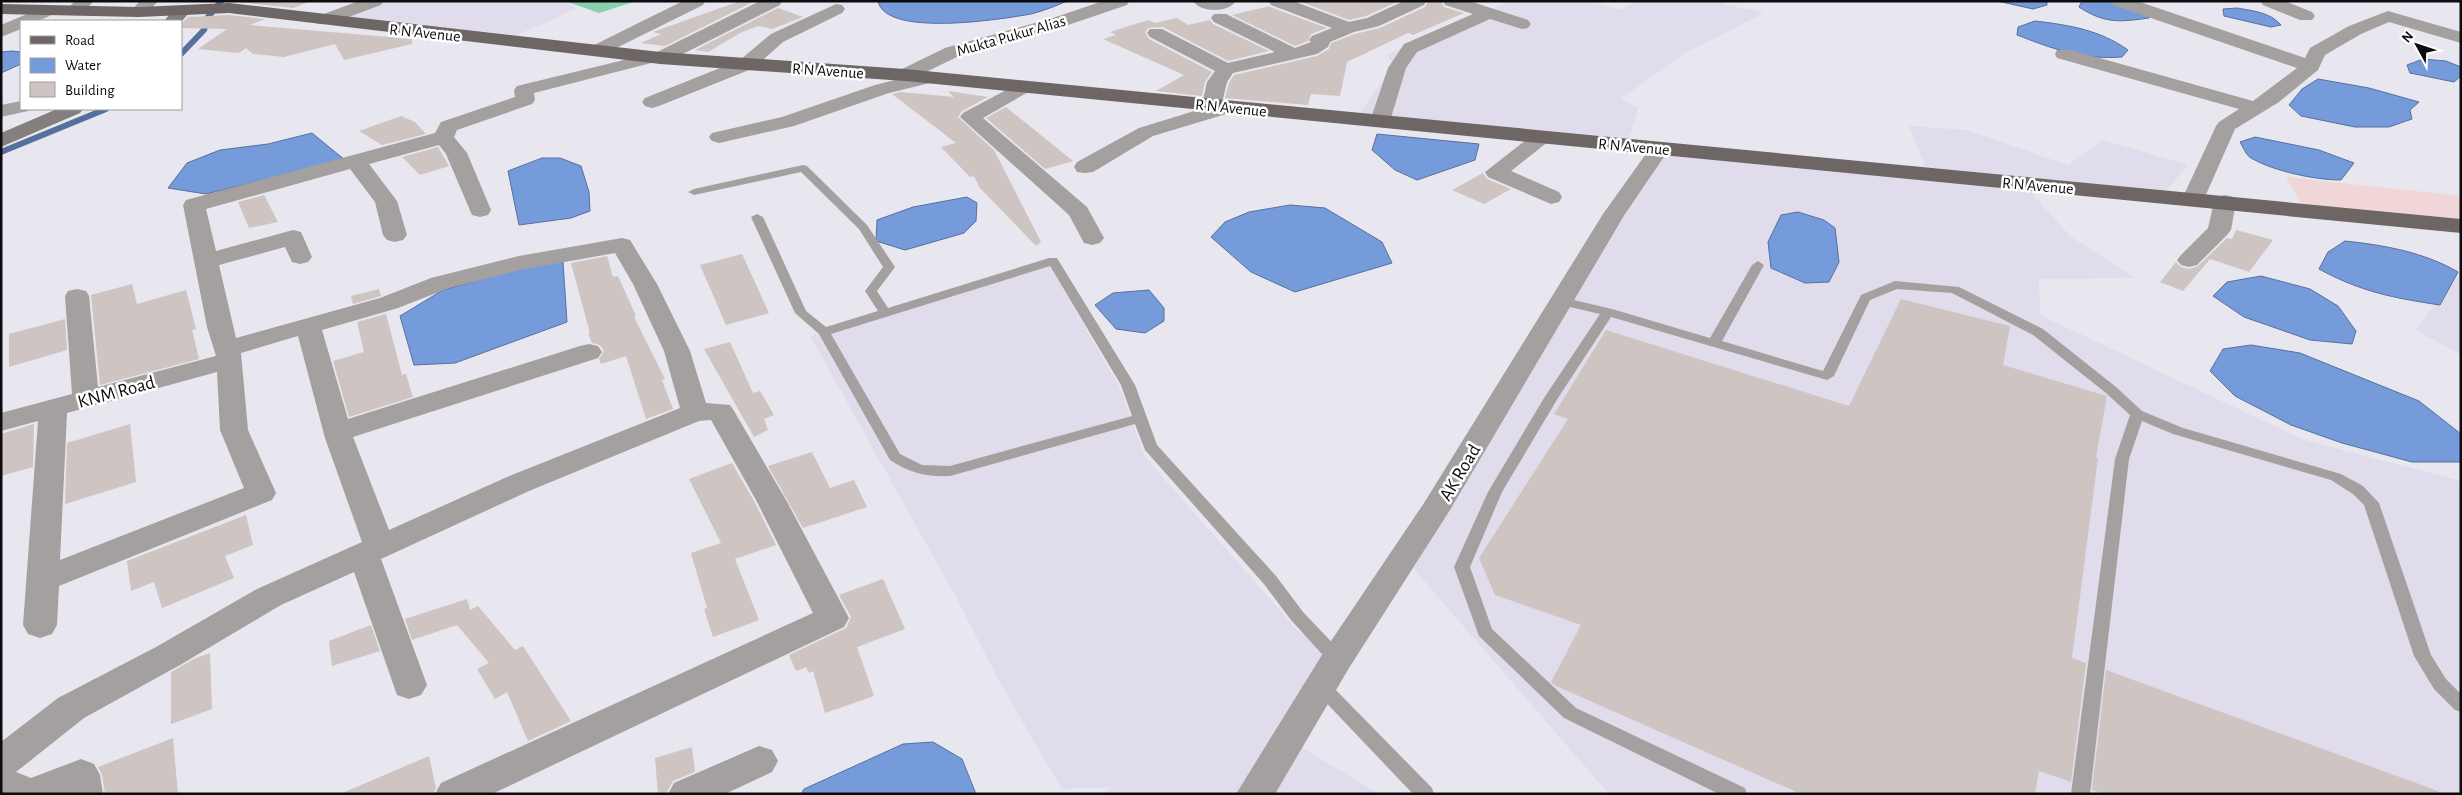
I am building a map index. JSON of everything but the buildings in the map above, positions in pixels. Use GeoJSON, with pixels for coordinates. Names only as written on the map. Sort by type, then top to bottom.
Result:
{"type":"FeatureCollection","features":[{"type":"Feature","properties":{"kind":"main road","name":"R N Avenue"},"geometry":{"type":"LineString","coordinates":[[1,10],[34,13],[80,6],[145,7],[177,17],[202,11],[228,9],[297,17],[324,11],[596,51],[657,58],[927,78],[2461,226]]}},
{"type":"Feature","properties":{"kind":"street"},"geometry":{"type":"LineString","coordinates":[[324,11],[375,1]]}},
{"type":"Feature","properties":{"kind":"street"},"geometry":{"type":"LineString","coordinates":[[596,51],[697,1]]}},
{"type":"Feature","properties":{"kind":"street"},"geometry":{"type":"LineString","coordinates":[[444,137],[448,126],[525,100],[524,90],[657,58],[774,1]]}},
{"type":"Feature","properties":{"kind":"street","name":"Mukta Pukur Alias"},"geometry":{"type":"LineString","coordinates":[[905,76],[952,52],[1059,22],[1121,1]]}},
{"type":"Feature","properties":{"kind":"street"},"geometry":{"type":"LineString","coordinates":[[1201,1],[1216,6],[1228,1]]}},
{"type":"Feature","properties":{"kind":"street"},"geometry":{"type":"LineString","coordinates":[[1278,1],[1348,28]]}},
{"type":"Feature","properties":{"kind":"street"},"geometry":{"type":"LineString","coordinates":[[1156,32],[1226,69],[1311,50],[1322,43],[1318,40],[1348,28],[1373,22],[1418,1]]}},
{"type":"Feature","properties":{"kind":"street"},"geometry":{"type":"LineString","coordinates":[[2120,1],[2311,66]]}},
{"type":"Feature","properties":{"kind":"street"},"geometry":{"type":"LineString","coordinates":[[2270,1],[2306,16]]}},
{"type":"Feature","properties":{"kind":"street"},"geometry":{"type":"LineString","coordinates":[[1455,2],[1522,24]]}},
{"type":"Feature","properties":{"kind":"street"},"geometry":{"type":"LineString","coordinates":[[1310,13],[1330,4]]}},
{"type":"Feature","properties":{"kind":"street"},"geometry":{"type":"LineString","coordinates":[[652,102],[747,64],[777,38],[836,9]]}},
{"type":"Feature","properties":{"kind":"street"},"geometry":{"type":"LineString","coordinates":[[22,20],[34,13]]}},
{"type":"Feature","properties":{"kind":"street"},"geometry":{"type":"LineString","coordinates":[[1380,121],[1397,68],[1410,48],[1489,13]]}},
{"type":"Feature","properties":{"kind":"street"},"geometry":{"type":"LineString","coordinates":[[2193,199],[2226,126],[2272,98],[2311,66],[2317,52],[2355,30],[2388,16],[2461,38]]}},
{"type":"Feature","properties":{"kind":"street"},"geometry":{"type":"LineString","coordinates":[[1220,18],[1294,54]]}},
{"type":"Feature","properties":{"kind":"street"},"geometry":{"type":"LineString","coordinates":[[1,32],[20,21]]}},
{"type":"Feature","properties":{"kind":"street"},"geometry":{"type":"LineString","coordinates":[[2064,54],[2256,108]]}},
{"type":"Feature","properties":{"kind":"street"},"geometry":{"type":"LineString","coordinates":[[1085,167],[1146,132],[1221,106],[1217,82],[1226,69]]}},
{"type":"Feature","properties":{"kind":"street"},"geometry":{"type":"LineString","coordinates":[[719,137],[787,122],[882,89],[927,78]]}},
{"type":"Feature","properties":{"kind":"street"},"geometry":{"type":"LineString","coordinates":[[1023,87],[970,117],[1079,212],[1092,238]]}},
{"type":"Feature","properties":{"kind":"street"},"geometry":{"type":"LineString","coordinates":[[1,111],[20,107]]}},
{"type":"Feature","properties":{"kind":"street"},"geometry":{"type":"LineString","coordinates":[[1,141],[71,110]]}},
{"type":"Feature","properties":{"kind":"street"},"geometry":{"type":"LineString","coordinates":[[43,579],[261,493],[234,430],[229,354],[220,327],[194,205],[444,137]]}},
{"type":"Feature","properties":{"kind":"street"},"geometry":{"type":"LineString","coordinates":[[444,137],[456,153],[480,210]]}},
{"type":"Feature","properties":{"kind":"street"},"geometry":{"type":"LineString","coordinates":[[1542,137],[1496,172],[1551,197]]}},
{"type":"Feature","properties":{"kind":"street","name":"AK Road"},"geometry":{"type":"LineString","coordinates":[[1254,794],[1337,659],[1435,510],[1614,214],[1660,148]]}},
{"type":"Feature","properties":{"kind":"street"},"geometry":{"type":"LineString","coordinates":[[355,161],[386,201],[395,235]]}},
{"type":"Feature","properties":{"kind":"street"},"geometry":{"type":"LineString","coordinates":[[2189,260],[2218,230],[2225,202]]}},
{"type":"Feature","properties":{"kind":"street"},"geometry":{"type":"LineString","coordinates":[[206,261],[294,237],[300,257]]}},
{"type":"Feature","properties":{"kind":"street","name":"KNM Road"},"geometry":{"type":"LineString","coordinates":[[1,422],[86,400],[229,354],[308,325],[389,303],[440,283],[519,263],[622,245],[646,284],[677,351],[695,412]]}},
{"type":"Feature","properties":{"kind":"street"},"geometry":{"type":"LineString","coordinates":[[78,296],[86,400]]}},
{"type":"Feature","properties":{"kind":"street"},"geometry":{"type":"LineString","coordinates":[[308,325],[409,685]]}},
{"type":"Feature","properties":{"kind":"street"},"geometry":{"type":"LineString","coordinates":[[338,432],[589,352]]}},
{"type":"Feature","properties":{"kind":"street"},"geometry":{"type":"LineString","coordinates":[[40,625],[53,407]]}},
{"type":"Feature","properties":{"kind":"street"},"geometry":{"type":"LineString","coordinates":[[1,763],[71,708],[168,656],[269,597],[518,484],[695,412],[720,411],[771,500],[832,618],[454,794]]}},
{"type":"Feature","properties":{"kind":"street"},"geometry":{"type":"LineString","coordinates":[[687,794],[759,761]]}},
{"type":"Feature","properties":{"kind":"street"},"geometry":{"type":"LineString","coordinates":[[1,783],[31,794],[81,775],[84,794]]}},
{"type":"Feature","properties":{"kind":"lane"},"geometry":{"type":"LineString","coordinates":[[694,192],[803,168],[863,227],[889,266],[871,291],[885,313]]}},
{"type":"Feature","properties":{"kind":"lane"},"geometry":{"type":"LineString","coordinates":[[757,217],[801,312],[824,332],[895,457],[909,466],[925,472],[950,471],[1140,418]]}},
{"type":"Feature","properties":{"kind":"lane"},"geometry":{"type":"LineString","coordinates":[[824,332],[1053,261],[1128,385],[1150,447],[1270,580],[1297,616],[1337,659]]}},
{"type":"Feature","properties":{"kind":"lane"},"geometry":{"type":"LineString","coordinates":[[1714,343],[1758,265]]}},
{"type":"Feature","properties":{"kind":"lane"},"geometry":{"type":"LineString","coordinates":[[1561,301],[1608,312],[1827,376],[1865,298],[1895,285],[1955,290],[2038,332],[2111,390],[2137,414],[2178,431],[2336,477],[2358,490],[2371,502],[2424,656],[2440,684],[2461,706]]}},
{"type":"Feature","properties":{"kind":"lane"},"geometry":{"type":"LineString","coordinates":[[1608,312],[1552,398],[1495,492],[1462,567],[1485,632],[1570,713],[1738,794]]}},
{"type":"Feature","properties":{"kind":"lane"},"geometry":{"type":"LineString","coordinates":[[2080,794],[2122,459],[2137,414]]}},
{"type":"Feature","properties":{"kind":"lane"},"geometry":{"type":"LineString","coordinates":[[1321,686],[1425,794]]}},
{"type":"Feature","properties":{"kind":"shaded area"},"geometry":{"type":"Polygon","coordinates":[[[384,1],[559,1],[578,8],[517,35],[343,17],[384,1]]]}},
{"type":"Feature","properties":{"kind":"shaded area"},"geometry":{"type":"Polygon","coordinates":[[[1510,1],[1588,1],[1621,10],[1635,1],[1726,1],[1723,4],[1764,13],[1687,52],[1620,99],[1638,108],[1629,138],[1359,114],[1394,64],[1386,55],[1510,1]]]}},
{"type":"Feature","properties":{"kind":"shaded area"},"geometry":{"type":"Polygon","coordinates":[[[1909,126],[1966,130],[2068,165],[2103,140],[2188,165],[2165,192],[1926,167],[1909,126]]]}},
{"type":"Feature","properties":{"kind":"shaded area"},"geometry":{"type":"Polygon","coordinates":[[[1651,149],[2026,187],[2070,236],[2135,278],[2039,279],[2040,315],[2304,440],[2461,481],[2461,794],[1609,794],[1413,568],[1625,215],[1651,149]]]}},
{"type":"Feature","properties":{"kind":"shaded area"},"geometry":{"type":"Polygon","coordinates":[[[2286,177],[2461,196],[2461,222],[2301,204],[2286,177]]]}},
{"type":"Feature","properties":{"kind":"shaded area"},"geometry":{"type":"Polygon","coordinates":[[[1049,265],[1120,388],[1145,457],[1299,632],[1330,644],[1276,732],[1379,794],[1103,794],[1112,787],[1062,789],[999,681],[956,597],[810,336],[1049,265]]]}},
{"type":"Feature","properties":{"kind":"shaded area"},"geometry":{"type":"Polygon","coordinates":[[[2461,269],[2461,355],[2416,330],[2461,269]]]}},
{"type":"Feature","properties":{"kind":"green space"},"geometry":{"type":"Polygon","coordinates":[[[565,1],[636,1],[599,13],[565,1]]]}},
{"type":"Feature","properties":{"kind":"water"},"geometry":{"type":"Polygon","coordinates":[[[878,1],[1067,1],[1031,14],[972,22],[922,23],[901,19],[885,12],[878,1]]]}},
{"type":"Feature","properties":{"kind":"water"},"geometry":{"type":"Polygon","coordinates":[[[1997,1],[2047,1],[2047,5],[2033,9],[1997,1]]]}},
{"type":"Feature","properties":{"kind":"water"},"geometry":{"type":"Polygon","coordinates":[[[2082,1],[2111,1],[2151,14],[2149,18],[2121,21],[2105,19],[2088,13],[2079,7],[2082,1]]]}},
{"type":"Feature","properties":{"kind":"water"},"geometry":{"type":"Polygon","coordinates":[[[2237,8],[2255,11],[2272,17],[2281,25],[2271,27],[2224,16],[2223,9],[2237,8]]]}},
{"type":"Feature","properties":{"kind":"water"},"geometry":{"type":"Polygon","coordinates":[[[2035,21],[2060,24],[2095,33],[2128,50],[2122,57],[2094,57],[2056,49],[2017,35],[2018,27],[2035,21]]]}},
{"type":"Feature","properties":{"kind":"water"},"geometry":{"type":"Polygon","coordinates":[[[1,52],[20,52],[20,64],[1,73],[1,52]]]}},
{"type":"Feature","properties":{"kind":"water"},"geometry":{"type":"Polygon","coordinates":[[[2423,59],[2446,61],[2461,67],[2461,76],[2454,82],[2410,73],[2407,65],[2423,59]]]}},
{"type":"Feature","properties":{"kind":"water"},"geometry":{"type":"Polygon","coordinates":[[[2318,79],[2369,88],[2419,102],[2410,110],[2412,119],[2389,127],[2355,127],[2301,116],[2289,105],[2302,89],[2318,79]]]}},
{"type":"Feature","properties":{"kind":"water"},"geometry":{"type":"Polygon","coordinates":[[[312,133],[345,160],[206,194],[168,188],[187,163],[220,150],[268,144],[312,133]]]}},
{"type":"Feature","properties":{"kind":"water"},"geometry":{"type":"Polygon","coordinates":[[[1377,134],[1479,144],[1475,160],[1417,180],[1395,170],[1372,150],[1377,134]]]}},
{"type":"Feature","properties":{"kind":"water"},"geometry":{"type":"Polygon","coordinates":[[[2255,137],[2319,150],[2354,163],[2341,180],[2331,180],[2282,171],[2260,163],[2248,155],[2240,142],[2255,137]]]}},
{"type":"Feature","properties":{"kind":"water"},"geometry":{"type":"Polygon","coordinates":[[[542,158],[560,158],[581,166],[589,192],[590,211],[571,218],[519,225],[508,171],[542,158]]]}},
{"type":"Feature","properties":{"kind":"water"},"geometry":{"type":"Polygon","coordinates":[[[967,197],[977,203],[976,221],[964,233],[905,250],[876,241],[877,220],[913,207],[967,197]]]}},
{"type":"Feature","properties":{"kind":"water"},"geometry":{"type":"Polygon","coordinates":[[[1290,205],[1325,208],[1382,242],[1392,263],[1295,292],[1251,272],[1211,237],[1225,222],[1249,212],[1290,205]]]}},
{"type":"Feature","properties":{"kind":"water"},"geometry":{"type":"Polygon","coordinates":[[[1798,212],[1824,220],[1835,228],[1839,262],[1829,282],[1805,283],[1771,268],[1768,242],[1781,215],[1798,212]]]}},
{"type":"Feature","properties":{"kind":"water"},"geometry":{"type":"Polygon","coordinates":[[[2345,241],[2403,250],[2431,259],[2458,272],[2440,305],[2378,293],[2334,277],[2319,269],[2328,252],[2345,241]]]}},
{"type":"Feature","properties":{"kind":"water"},"geometry":{"type":"Polygon","coordinates":[[[545,261],[563,262],[567,322],[455,363],[414,365],[400,316],[443,290],[545,261]]]}},
{"type":"Feature","properties":{"kind":"water"},"geometry":{"type":"Polygon","coordinates":[[[2261,276],[2310,289],[2338,306],[2356,331],[2352,344],[2310,340],[2244,317],[2213,296],[2227,282],[2261,276]]]}},
{"type":"Feature","properties":{"kind":"water"},"geometry":{"type":"Polygon","coordinates":[[[1149,290],[1164,308],[1164,321],[1145,333],[1116,329],[1095,305],[1113,293],[1149,290]]]}},
{"type":"Feature","properties":{"kind":"water"},"geometry":{"type":"Polygon","coordinates":[[[2251,345],[2300,353],[2419,401],[2461,434],[2461,462],[2412,462],[2342,443],[2291,425],[2235,396],[2210,371],[2223,349],[2251,345]]]}},
{"type":"Feature","properties":{"kind":"water"},"geometry":{"type":"Polygon","coordinates":[[[933,742],[962,759],[976,794],[801,794],[804,789],[903,744],[933,742]]]}},
{"type":"Feature","properties":{"kind":"waterway"},"geometry":{"type":"LineString","coordinates":[[182,53],[204,30],[208,17],[221,1]]}},
{"type":"Feature","properties":{"kind":"waterway"},"geometry":{"type":"LineString","coordinates":[[1,152],[104,110]]}}]}
